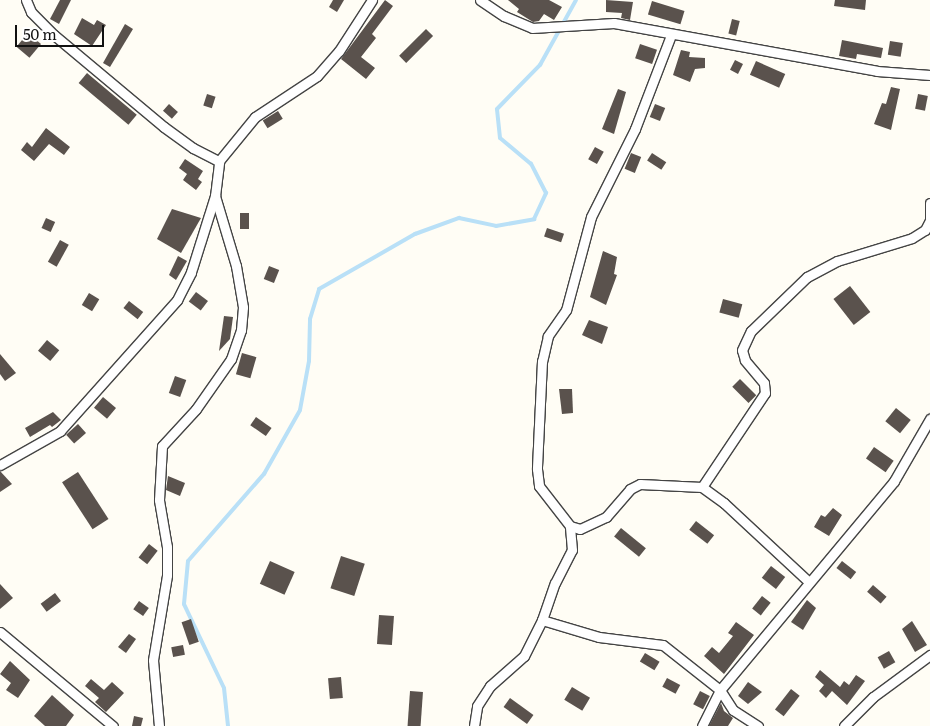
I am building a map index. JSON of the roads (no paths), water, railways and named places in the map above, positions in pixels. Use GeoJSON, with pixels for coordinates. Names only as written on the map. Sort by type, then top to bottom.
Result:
{"type":"FeatureCollection","features":[{"type":"Feature","properties":{"kind":"street"},"geometry":{"type":"LineString","coordinates":[[26,0],[31,12],[54,35],[164,127],[193,148],[219,161]]}},
{"type":"Feature","properties":{"kind":"street"},"geometry":{"type":"LineString","coordinates":[[0,465],[60,431],[177,300],[191,272],[215,196],[219,161],[255,117],[316,76],[339,51],[372,0]]}},
{"type":"Feature","properties":{"kind":"street"},"geometry":{"type":"LineString","coordinates":[[480,0],[504,16],[532,28],[614,23],[671,35],[878,71],[930,75]]}},
{"type":"Feature","properties":{"kind":"street"},"geometry":{"type":"LineString","coordinates":[[474,726],[477,706],[490,686],[524,656],[542,620],[555,583],[572,550],[570,526],[539,486],[537,470],[542,361],[548,336],[566,310],[591,217],[635,129],[671,35]]}},
{"type":"Feature","properties":{"kind":"street"},"geometry":{"type":"LineString","coordinates":[[159,726],[154,660],[166,574],[167,547],[159,500],[162,446],[196,409],[231,359],[241,330],[243,307],[236,266],[215,196]]}},
{"type":"Feature","properties":{"kind":"street"},"geometry":{"type":"LineString","coordinates":[[702,487],[765,393],[764,383],[745,360],[742,350],[751,331],[807,277],[837,261],[912,238],[925,230],[930,219],[930,203]]}},
{"type":"Feature","properties":{"kind":"street"},"geometry":{"type":"LineString","coordinates":[[702,726],[720,690],[894,481],[930,419]]}},
{"type":"Feature","properties":{"kind":"street"},"geometry":{"type":"LineString","coordinates":[[570,526],[580,529],[606,517],[630,490],[640,484],[702,487],[724,503],[809,582]]}},
{"type":"Feature","properties":{"kind":"street"},"geometry":{"type":"LineString","coordinates":[[542,620],[599,637],[664,645],[720,690],[733,710],[758,726]]}},
{"type":"Feature","properties":{"kind":"street"},"geometry":{"type":"LineString","coordinates":[[0,632],[113,726]]}},
{"type":"Feature","properties":{"kind":"street"},"geometry":{"type":"LineString","coordinates":[[844,726],[874,697],[930,656]]}},
{"type":"Feature","properties":{"kind":"waterway"},"geometry":{"type":"LineString","coordinates":[[228,726],[224,688],[184,604],[188,561],[264,474],[300,410],[309,361],[310,319],[319,289],[415,234],[459,218],[496,226],[534,219],[546,193],[531,164],[500,138],[497,109],[540,65],[576,0]]}}]}
